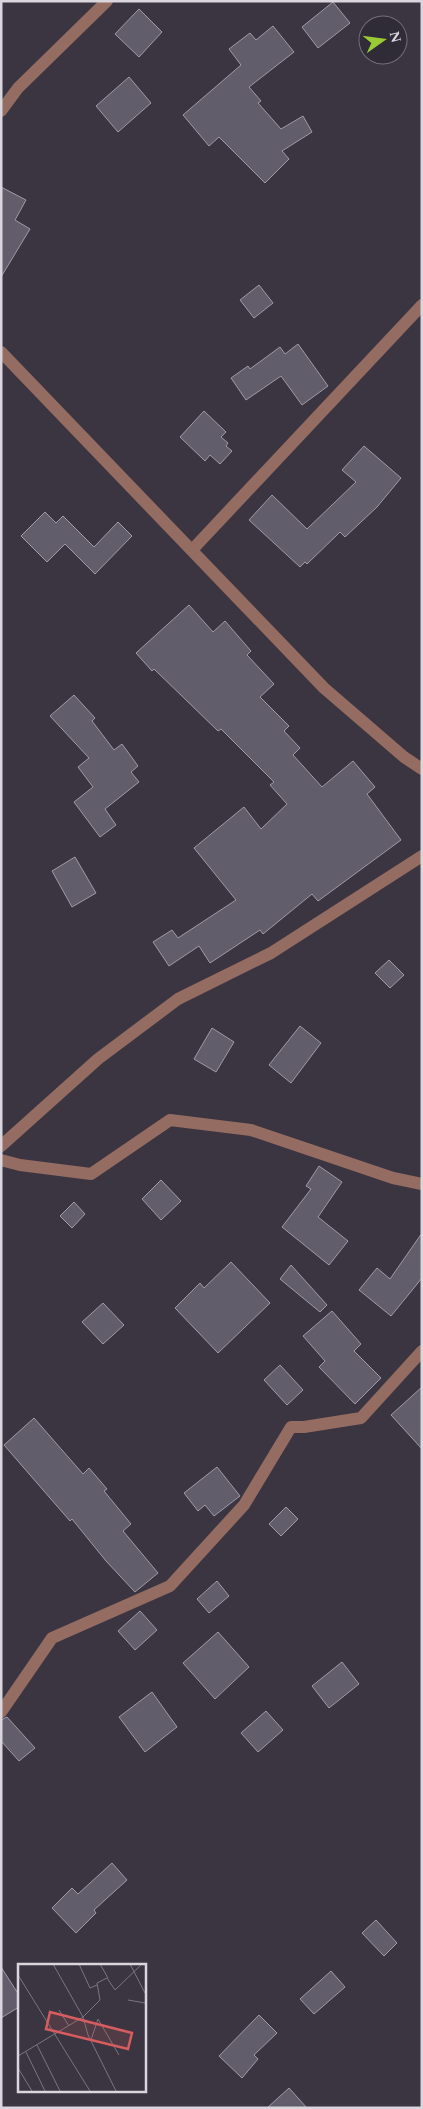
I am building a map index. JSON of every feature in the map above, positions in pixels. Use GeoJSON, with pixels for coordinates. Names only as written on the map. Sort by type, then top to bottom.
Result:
{"type":"FeatureCollection","features":[{"type":"Feature","properties":{"kind":"street"},"geometry":{"type":"LineString","coordinates":[[1,111],[18,88],[107,1]]}},
{"type":"Feature","properties":{"kind":"street"},"geometry":{"type":"LineString","coordinates":[[192,550],[422,305]]}},
{"type":"Feature","properties":{"kind":"street"},"geometry":{"type":"LineString","coordinates":[[1,352],[324,688],[404,757],[422,769]]}},
{"type":"Feature","properties":{"kind":"street"},"geometry":{"type":"LineString","coordinates":[[1,1146],[98,1059],[178,999],[271,953],[422,856]]}},
{"type":"Feature","properties":{"kind":"street"},"geometry":{"type":"LineString","coordinates":[[1,1160],[20,1165],[91,1174],[170,1120],[251,1130],[393,1178],[422,1184]]}},
{"type":"Feature","properties":{"kind":"street"},"geometry":{"type":"LineString","coordinates":[[1,1712],[52,1638],[170,1586],[244,1505],[291,1427],[304,1427],[361,1418],[422,1351]]}},
{"type":"Feature","properties":{"kind":"building"},"geometry":{"type":"Polygon","coordinates":[[[333,2],[350,23],[318,48],[302,27],[333,2]]]}},
{"type":"Feature","properties":{"kind":"building"},"geometry":{"type":"Polygon","coordinates":[[[139,9],[162,32],[139,57],[115,34],[139,9]]]}},
{"type":"Feature","properties":{"kind":"building"},"geometry":{"type":"Polygon","coordinates":[[[273,26],[294,52],[249,87],[261,101],[258,103],[281,129],[303,116],[312,132],[282,151],[289,159],[265,183],[219,137],[209,146],[183,115],[241,65],[229,49],[250,33],[256,40],[273,26]]]}},
{"type":"Feature","properties":{"kind":"building"},"geometry":{"type":"Polygon","coordinates":[[[129,77],[151,103],[118,132],[96,106],[129,77]]]}},
{"type":"Feature","properties":{"kind":"building"},"geometry":{"type":"Polygon","coordinates":[[[1,187],[26,200],[15,220],[30,229],[1,277],[1,187]]]}},
{"type":"Feature","properties":{"kind":"building"},"geometry":{"type":"Polygon","coordinates":[[[259,285],[273,303],[254,318],[240,300],[259,285]]]}},
{"type":"Feature","properties":{"kind":"building"},"geometry":{"type":"Polygon","coordinates":[[[298,344],[328,386],[302,405],[281,376],[246,400],[231,378],[248,366],[250,369],[280,347],[285,354],[298,344]]]}},
{"type":"Feature","properties":{"kind":"building"},"geometry":{"type":"Polygon","coordinates":[[[204,411],[226,432],[221,437],[228,443],[226,446],[232,451],[220,464],[210,455],[205,461],[180,437],[204,411]]]}},
{"type":"Feature","properties":{"kind":"building"},"geometry":{"type":"Polygon","coordinates":[[[364,446],[401,478],[377,507],[345,537],[340,532],[307,564],[305,562],[300,567],[249,520],[272,495],[307,529],[356,482],[342,470],[364,446]]]}},
{"type":"Feature","properties":{"kind":"building"},"geometry":{"type":"Polygon","coordinates":[[[45,512],[56,523],[63,516],[94,547],[118,522],[132,536],[95,574],[65,544],[47,562],[21,536],[45,512]]]}},
{"type":"Feature","properties":{"kind":"building"},"geometry":{"type":"Polygon","coordinates":[[[189,605],[213,632],[225,621],[251,651],[247,655],[274,684],[260,697],[289,726],[284,731],[300,748],[293,755],[322,787],[353,761],[375,787],[367,794],[401,840],[318,901],[312,894],[263,934],[260,930],[210,963],[199,946],[169,966],[153,942],[172,930],[178,938],[236,900],[194,848],[244,807],[261,829],[287,804],[270,785],[274,782],[221,729],[218,731],[154,669],[152,671],[136,653],[189,605]]]}},
{"type":"Feature","properties":{"kind":"building"},"geometry":{"type":"Polygon","coordinates":[[[74,695],[95,718],[92,721],[114,750],[122,744],[138,766],[131,772],[139,782],[105,809],[116,825],[100,837],[74,802],[93,787],[78,767],[89,758],[50,716],[74,695]]]}},
{"type":"Feature","properties":{"kind":"building"},"geometry":{"type":"Polygon","coordinates":[[[75,857],[96,893],[72,907],[52,871],[75,857]]]}},
{"type":"Feature","properties":{"kind":"building"},"geometry":{"type":"Polygon","coordinates":[[[389,960],[404,975],[390,988],[375,973],[389,960]]]}},
{"type":"Feature","properties":{"kind":"building"},"geometry":{"type":"Polygon","coordinates":[[[300,1026],[321,1043],[291,1083],[269,1065],[300,1026]]]}},
{"type":"Feature","properties":{"kind":"building"},"geometry":{"type":"Polygon","coordinates":[[[212,1028],[234,1042],[216,1072],[194,1059],[212,1028]]]}},
{"type":"Feature","properties":{"kind":"building"},"geometry":{"type":"Polygon","coordinates":[[[319,1166],[342,1182],[318,1217],[348,1241],[329,1265],[282,1227],[311,1189],[306,1186],[319,1166]]]}},
{"type":"Feature","properties":{"kind":"building"},"geometry":{"type":"Polygon","coordinates":[[[161,1180],[181,1201],[161,1220],[142,1199],[161,1180]]]}},
{"type":"Feature","properties":{"kind":"building"},"geometry":{"type":"Polygon","coordinates":[[[74,1202],[85,1214],[72,1228],[60,1216],[74,1202]]]}},
{"type":"Feature","properties":{"kind":"building"},"geometry":{"type":"Polygon","coordinates":[[[422,1233],[422,1278],[391,1316],[359,1290],[377,1268],[390,1279],[422,1233]]]}},
{"type":"Feature","properties":{"kind":"building"},"geometry":{"type":"Polygon","coordinates":[[[231,1262],[270,1303],[218,1353],[175,1308],[200,1283],[204,1288],[231,1262]]]}},
{"type":"Feature","properties":{"kind":"building"},"geometry":{"type":"Polygon","coordinates":[[[291,1265],[327,1305],[320,1312],[280,1279],[291,1265]]]}},
{"type":"Feature","properties":{"kind":"building"},"geometry":{"type":"Polygon","coordinates":[[[103,1303],[124,1325],[103,1344],[82,1322],[103,1303]]]}},
{"type":"Feature","properties":{"kind":"building"},"geometry":{"type":"Polygon","coordinates":[[[332,1311],[361,1344],[354,1351],[381,1378],[355,1404],[319,1367],[325,1361],[303,1336],[332,1311]]]}},
{"type":"Feature","properties":{"kind":"building"},"geometry":{"type":"Polygon","coordinates":[[[280,1365],[303,1390],[287,1405],[264,1380],[280,1365]]]}},
{"type":"Feature","properties":{"kind":"building"},"geometry":{"type":"Polygon","coordinates":[[[422,1387],[422,1449],[391,1415],[422,1387]]]}},
{"type":"Feature","properties":{"kind":"building"},"geometry":{"type":"Polygon","coordinates":[[[34,1418],[83,1474],[89,1468],[107,1489],[104,1491],[131,1524],[123,1531],[158,1573],[135,1592],[106,1561],[72,1519],[70,1521],[4,1445],[34,1418]]]}},
{"type":"Feature","properties":{"kind":"building"},"geometry":{"type":"Polygon","coordinates":[[[217,1467],[240,1496],[214,1516],[205,1505],[198,1511],[184,1493],[217,1467]]]}},
{"type":"Feature","properties":{"kind":"building"},"geometry":{"type":"Polygon","coordinates":[[[286,1507],[298,1519],[281,1536],[269,1524],[286,1507]]]}},
{"type":"Feature","properties":{"kind":"building"},"geometry":{"type":"Polygon","coordinates":[[[217,1581],[229,1596],[209,1613],[197,1599],[217,1581]]]}},
{"type":"Feature","properties":{"kind":"building"},"geometry":{"type":"Polygon","coordinates":[[[140,1611],[157,1630],[135,1650],[118,1631],[140,1611]]]}},
{"type":"Feature","properties":{"kind":"building"},"geometry":{"type":"Polygon","coordinates":[[[218,1632],[249,1667],[215,1699],[183,1663],[218,1632]]]}},
{"type":"Feature","properties":{"kind":"building"},"geometry":{"type":"Polygon","coordinates":[[[342,1662],[359,1684],[329,1708],[312,1686],[342,1662]]]}},
{"type":"Feature","properties":{"kind":"building"},"geometry":{"type":"Polygon","coordinates":[[[152,1692],[177,1727],[145,1752],[119,1717],[152,1692]]]}},
{"type":"Feature","properties":{"kind":"building"},"geometry":{"type":"Polygon","coordinates":[[[266,1711],[283,1730],[258,1752],[241,1733],[266,1711]]]}},
{"type":"Feature","properties":{"kind":"building"},"geometry":{"type":"Polygon","coordinates":[[[7,1717],[35,1748],[19,1761],[1,1741],[1,1720],[7,1717]]]}},
{"type":"Feature","properties":{"kind":"building"},"geometry":{"type":"Polygon","coordinates":[[[112,1863],[127,1880],[94,1910],[96,1913],[76,1933],[52,1908],[72,1888],[78,1894],[112,1863]]]}},
{"type":"Feature","properties":{"kind":"building"},"geometry":{"type":"Polygon","coordinates":[[[376,1920],[397,1943],[384,1956],[362,1933],[376,1920]]]}},
{"type":"Feature","properties":{"kind":"building"},"geometry":{"type":"Polygon","coordinates":[[[1,1967],[18,1993],[18,2008],[1,2018],[1,1967]]]}},
{"type":"Feature","properties":{"kind":"building"},"geometry":{"type":"Polygon","coordinates":[[[331,1971],[345,1987],[314,2014],[300,1999],[331,1971]]]}},
{"type":"Feature","properties":{"kind":"building"},"geometry":{"type":"Polygon","coordinates":[[[259,2015],[277,2033],[254,2055],[258,2059],[242,2078],[219,2056],[259,2015]]]}},
{"type":"Feature","properties":{"kind":"building"},"geometry":{"type":"Polygon","coordinates":[[[289,2088],[307,2108],[267,2108],[289,2088]]]}}]}
